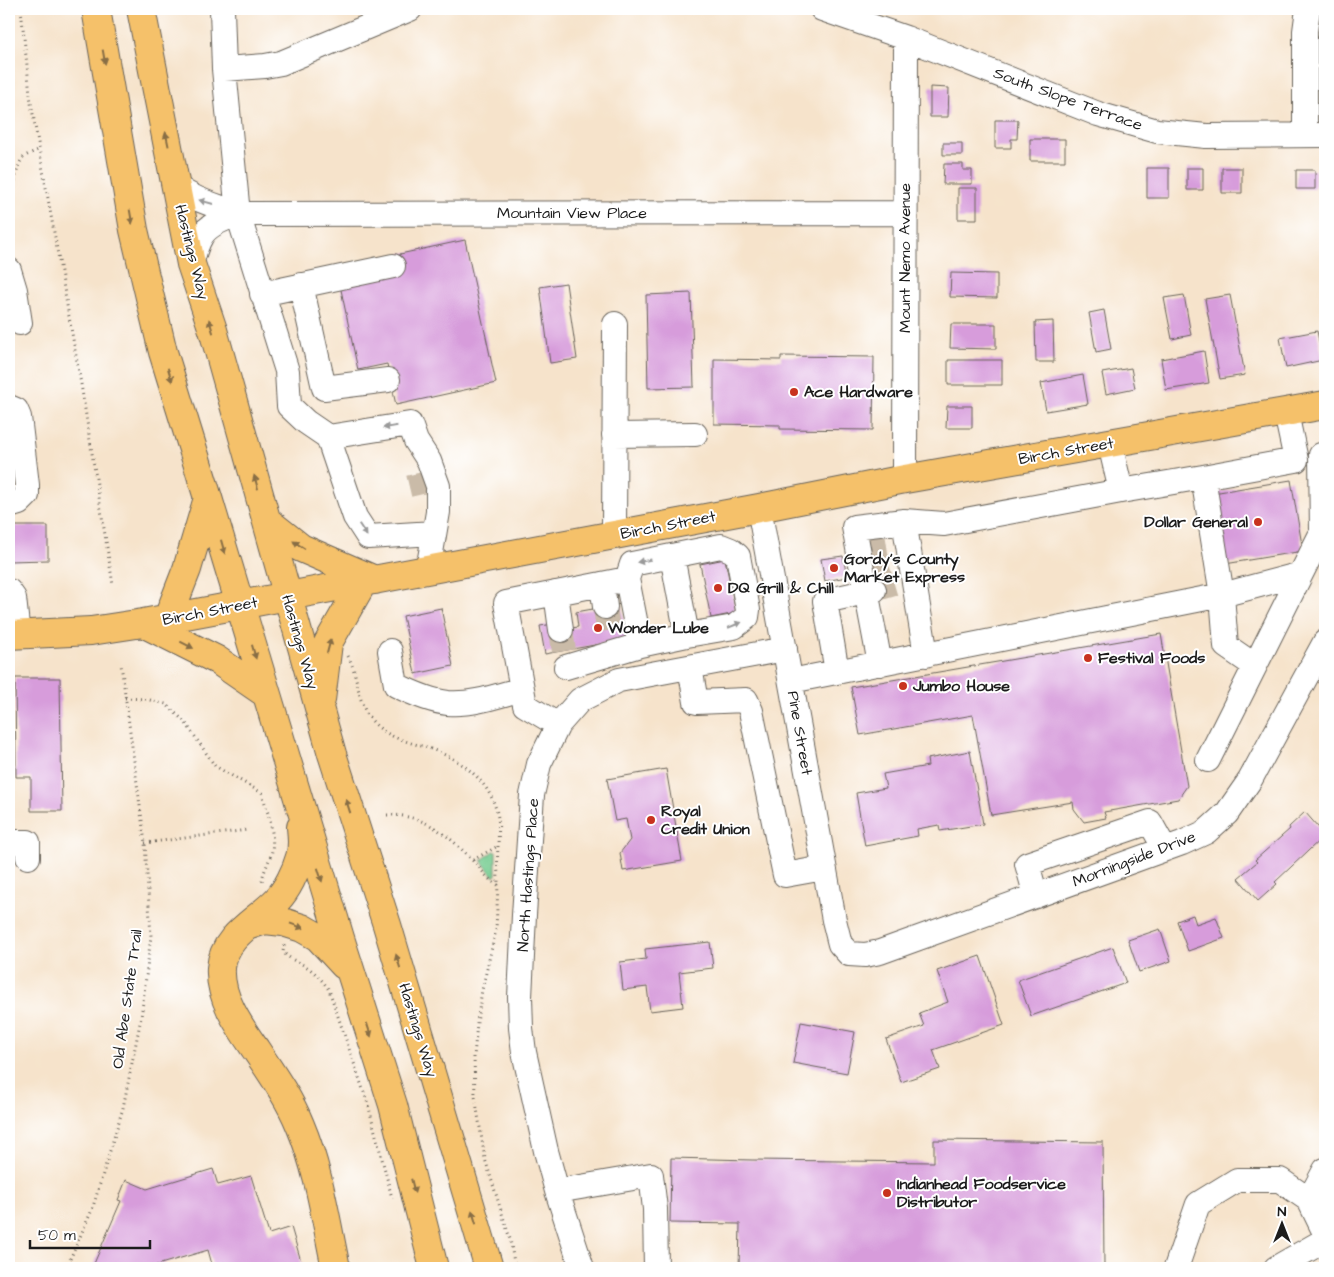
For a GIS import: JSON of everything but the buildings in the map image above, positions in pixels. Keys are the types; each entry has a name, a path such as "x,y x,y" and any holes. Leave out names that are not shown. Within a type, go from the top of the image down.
{"main road":[{"path":"96,9 134,230 163,352 350,970 393,1105 434,1268"},
{"name":"Hastings Way","path":"141,9 191,264 267,521 319,711 387,925 501,1266"},
{"name":"Birch Street","path":"14,635 91,631 156,621 905,479 1325,406"},
{"path":"208,498 187,569 156,621 266,693"},
{"path":"267,521 301,548 369,581 328,643 319,711"},
{"path":"283,911 285,888 300,856 302,839 301,808"},
{"path":"283,911 250,925 239,933 229,943 223,956 221,970 226,1000 246,1036 282,1089 300,1125 315,1170 336,1268"},
{"path":"283,911 302,928 318,937 350,970"}],"street":[{"path":"222,9 224,69 238,214 287,371 289,396 306,422 328,437 355,518 368,537 434,533"},
{"path":"224,69 281,63 410,9"},
{"name":"South Slope Terrace","path":"822,9 906,38 1098,114 1157,131 1206,136 1315,135"},
{"path":"1308,9 1305,31 1315,135"},
{"name":"Mount Nemo Avenue","path":"905,479 906,38"},
{"name":"Mountain View Place","path":"177,187 200,201 217,205 238,214"},
{"name":"Mountain View Place","path":"191,264 201,236 228,217 238,214 905,213"},
{"path":"262,294 392,266"},
{"path":"9,270 15,290 20,323"},
{"path":"301,285 324,388 388,380"},
{"path":"614,535 615,324"},
{"path":"289,396 323,381"},
{"path":"9,407 16,410 19,416 27,485 27,495 19,503 9,506"},
{"path":"1286,413 1296,460"},
{"path":"328,437 410,424 416,442 429,461 438,486 438,512 428,570"},
{"path":"614,435 695,434"},
{"path":"416,442 416,463 426,514 434,533"},
{"path":"1110,444 1121,491"},
{"path":"837,672 825,601 886,573 944,524 1323,455 1322,532 1208,760"},
{"path":"1202,477 1222,595 1226,646 1255,666"},
{"name":"Pine Street","path":"759,508 834,920 840,944 849,954"},
{"path":"564,649 640,645 734,627 742,623 747,617 748,610 738,556 731,550 721,546 632,564 627,579 640,645"},
{"path":"672,556 683,668 696,702 746,700 751,711 785,875 824,868"},
{"path":"886,573 926,655"},
{"path":"880,664 886,573"},
{"path":"791,681 1222,595 1301,574"},
{"path":"558,725 525,705 506,603 556,593 603,595 627,579"},
{"path":"9,591 14,598 14,635"},
{"path":"556,593 571,683 580,700"},
{"name":"Morningside Drive","path":"849,954 864,955 880,952 1165,849 1206,832 1227,813 1250,780 1325,642"},
{"path":"611,648 619,680"},
{"name":"North Hastings Place","path":"582,1268 546,1151 524,1052 520,997 532,795 539,764 558,725 580,700 619,680 785,649"},
{"path":"390,651 396,685 429,699 449,703 471,702 522,689"},
{"path":"1036,896 1026,864 1150,822 1165,849"},
{"path":"9,842 28,842 28,857"},
{"path":"1309,1200 1325,1170"},
{"path":"557,1191 651,1174 655,1209 656,1268"},
{"path":"1176,1268 1198,1204 1237,1180 1280,1180 1309,1200 1325,1233"},
{"path":"1276,1268 1325,1240"}],"path":[{"path":"21,9 30,103 81,384 112,585"},
{"path":"9,226 16,170 25,156 38,150"},
{"path":"346,652 368,717 376,725 395,737 430,749 462,764 484,784 492,798 497,814 498,885 496,930 482,990 477,1023 474,1057 474,1096 485,1159 510,1239 501,1266"},
{"name":"Old Abe State Trail","path":"66,1268 92,1210 123,1108 139,1026 151,936 145,842 121,664"},
{"path":"125,698 146,699 166,704 185,722 215,766 262,793 273,835 272,850 262,883 283,911 283,952 287,957 306,966 320,978 329,990 368,1104 395,1207"},
{"path":"387,815 400,815 427,822 448,837 473,860 491,882 498,885"},
{"path":"145,842 248,830"},
{"path":"473,860 498,846"}],"green space":[{"path":"493,851 496,852 496,875 494,877 482,862"}],"tunnel":[{"path":"418,473 423,494"},
{"path":"867,549 887,546"},
{"path":"871,572 890,567"},
{"path":"874,590 894,584"},
{"path":"605,607 610,643"},
{"path":"561,630 564,651"}],"place":[{"name":"Ace Hardware","path":"794,392"},
{"name":"Dollar General","path":"1258,522"},
{"name":"Gordy's County Market Express","path":"834,568"},
{"name":"DQ Grill & Chill","path":"718,588"},
{"name":"Wonder Lube","path":"598,628"},
{"name":"Festival Foods","path":"1088,658"},
{"name":"Jumbo House","path":"903,686"},
{"name":"Royal Credit Union","path":"651,820"},
{"name":"Indianhead Foodservice Distributor","path":"887,1193"}]}
